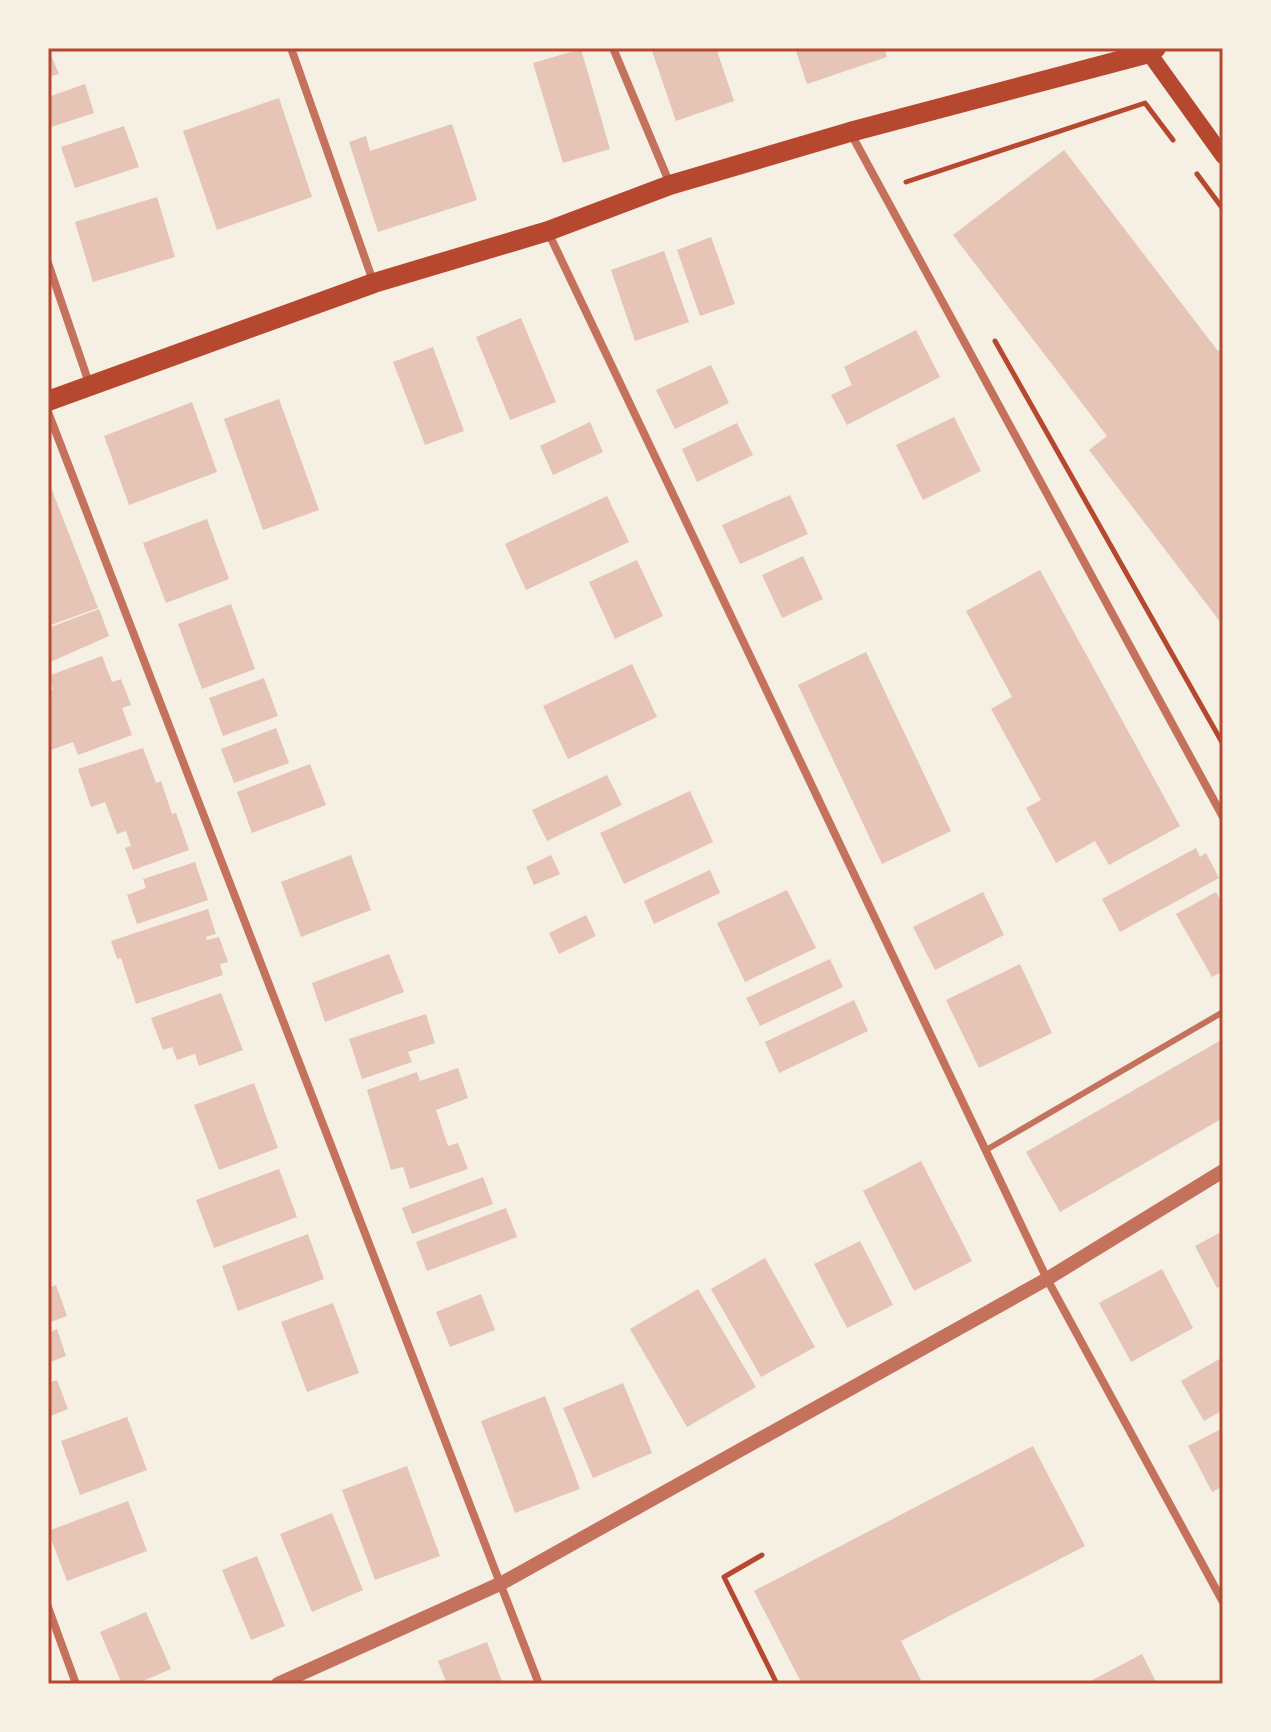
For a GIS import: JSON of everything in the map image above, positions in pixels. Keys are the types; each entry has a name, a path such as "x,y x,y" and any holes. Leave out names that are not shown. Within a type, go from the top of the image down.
{"main road":[{"path":"48,401 374,283 548,231 670,185 1150,50 1223,156"}],"street":[{"path":"291,48 374,283"},
{"path":"613,48 670,185"},
{"path":"850,132 1223,817"},
{"path":"548,231 1047,1279 1223,1602"},
{"path":"48,263 90,387"},
{"path":"48,412 539,1684"},
{"path":"278,1684 502,1583 1047,1279 1223,1171"},
{"path":"48,1607 76,1684"}],"lane":[{"path":"986,1150 1223,1012"}],"path":[{"path":"912,194 904,180 1145,103 1180,150"},
{"path":"1188,162 1223,209"},
{"path":"990,331 1223,744"},
{"path":"762,1555 724,1577 777,1684"}],"building":[{"path":"48,48 59,74 48,77"},
{"path":"660,48 716,48 734,101 676,121 652,51"},
{"path":"795,48 884,48 887,57 807,84"},
{"path":"581,49 610,149 563,163 533,63"},
{"path":"85,84 94,113 48,128 48,97"},
{"path":"279,98 312,197 217,230 183,131"},
{"path":"452,124 477,200 378,232 349,142 366,136 370,151"},
{"path":"124,126 139,167 75,188 61,147"},
{"path":"1064,150 1218,351 1223,347 1221,623 1089,450 1107,436 953,235"},
{"path":"157,197 175,257 93,282 75,222"},
{"path":"711,237 735,304 700,316 677,250"},
{"path":"664,251 689,322 635,341 611,270"},
{"path":"521,318 556,402 510,420 476,337"},
{"path":"916,330 940,377 847,425 831,395 852,385 844,367"},
{"path":"433,347 464,431 425,445 393,362"},
{"path":"711,365 729,403 675,429 656,390"},
{"path":"279,399 319,510 263,530 224,419"},
{"path":"192,402 217,472 129,505 104,436"},
{"path":"954,417 981,471 923,500 896,445"},
{"path":"590,422 603,452 553,475 540,446"},
{"path":"737,423 753,455 697,482 682,449"},
{"path":"48,480 98,608 48,626"},
{"path":"790,495 808,534 740,564 722,525"},
{"path":"607,496 629,542 526,590 505,544"},
{"path":"207,519 229,579 166,603 143,543"},
{"path":"803,556 823,599 782,618 762,575"},
{"path":"637,560 663,616 615,639 589,582"},
{"path":"1040,570 1180,826 1109,865 1095,841 1056,863 1026,808 1041,800 991,709 1012,697 966,611"},
{"path":"231,604 255,669 202,689 178,624"},
{"path":"99,609 109,636 48,663 48,628"},
{"path":"866,652 951,831 882,864 798,685"},
{"path":"102,656 112,682 121,679 131,705 122,708 132,735 78,755 73,742 51,750 48,691 53,689 48,676"},
{"path":"632,664 657,717 568,759 543,706"},
{"path":"264,678 278,716 223,736 209,698"},
{"path":"276,728 289,763 234,783 221,749"},
{"path":"143,748 156,783 161,781 172,814 176,813 189,850 133,870 125,848 131,846 126,831 117,834 105,802 91,807 78,769"},
{"path":"310,764 326,805 252,833 237,792"},
{"path":"607,775 622,805 547,841 532,810"},
{"path":"690,791 713,842 624,884 600,833"},
{"path":"1196,848 1200,857 1206,853 1219,878 1120,932 1102,899"},
{"path":"351,855 371,910 301,937 281,882"},
{"path":"551,855 560,874 534,885 526,867"},
{"path":"195,862 208,900 137,924 127,895 146,888 143,879"},
{"path":"710,870 720,893 654,924 644,901"},
{"path":"787,890 816,948 745,982 717,923"},
{"path":"983,892 1004,935 935,970 913,927"},
{"path":"1216,892 1223,905 1223,971 1212,977 1176,914"},
{"path":"208,909 216,934 206,937 207,940 219,937 228,962 220,964 223,975 136,1004 121,958 117,959 111,941"},
{"path":"586,915 596,936 559,954 549,933"},
{"path":"389,954 404,992 325,1022 312,983"},
{"path":"830,959 843,987 760,1026 746,998"},
{"path":"1020,964 1052,1033 979,1068 946,1000"},
{"path":"221,993 243,1050 199,1066 195,1054 177,1060 172,1047 163,1050 151,1018"},
{"path":"854,1000 868,1031 779,1073 765,1042"},
{"path":"426,1014 435,1043 408,1052 412,1062 362,1079 349,1039"},
{"path":"1223,1039 1223,1118 1060,1212 1026,1152"},
{"path":"458,1068 468,1098 436,1110 448,1146 458,1143 468,1169 410,1189 403,1167 391,1170 367,1090 417,1072 420,1081"},
{"path":"254,1083 278,1148 219,1170 194,1105"},
{"path":"921,1161 972,1261 914,1291 863,1191"},
{"path":"279,1169 297,1217 214,1248 196,1200"},
{"path":"483,1177 493,1204 412,1234 402,1208"},
{"path":"506,1208 517,1237 427,1271 416,1242"},
{"path":"1223,1231 1223,1285 1217,1288 1195,1246"},
{"path":"308,1234 324,1279 238,1311 222,1266"},
{"path":"860,1241 893,1305 847,1328 814,1264"},
{"path":"765,1258 815,1347 761,1377 711,1289"},
{"path":"1162,1269 1193,1328 1131,1362 1099,1303"},
{"path":"56,1285 67,1316 48,1323 48,1288"},
{"path":"698,1289 756,1387 687,1427 630,1329"},
{"path":"481,1294 495,1330 450,1347 436,1312"},
{"path":"333,1303 359,1373 307,1392 281,1322"},
{"path":"57,1329 66,1356 48,1363 48,1333"},
{"path":"1223,1357 1223,1410 1204,1421 1181,1381"},
{"path":"57,1380 68,1409 48,1417 48,1383"},
{"path":"623,1383 652,1453 593,1478 563,1408"},
{"path":"545,1396 580,1489 515,1513 481,1421"},
{"path":"127,1417 147,1470 80,1495 61,1441"},
{"path":"1223,1428 1223,1486 1212,1492 1188,1446"},
{"path":"1033,1446 1085,1546 901,1641 923,1684 802,1684 754,1591"},
{"path":"407,1466 440,1556 375,1580 342,1490"},
{"path":"128,1501 147,1551 67,1581 48,1531"},
{"path":"332,1513 363,1590 312,1612 280,1534"},
{"path":"257,1556 285,1626 251,1640 222,1570"},
{"path":"146,1612 171,1669 136,1684 122,1684 100,1632"},
{"path":"487,1642 503,1684 447,1684 438,1661"},
{"path":"1142,1654 1157,1684 1085,1684"}]}
